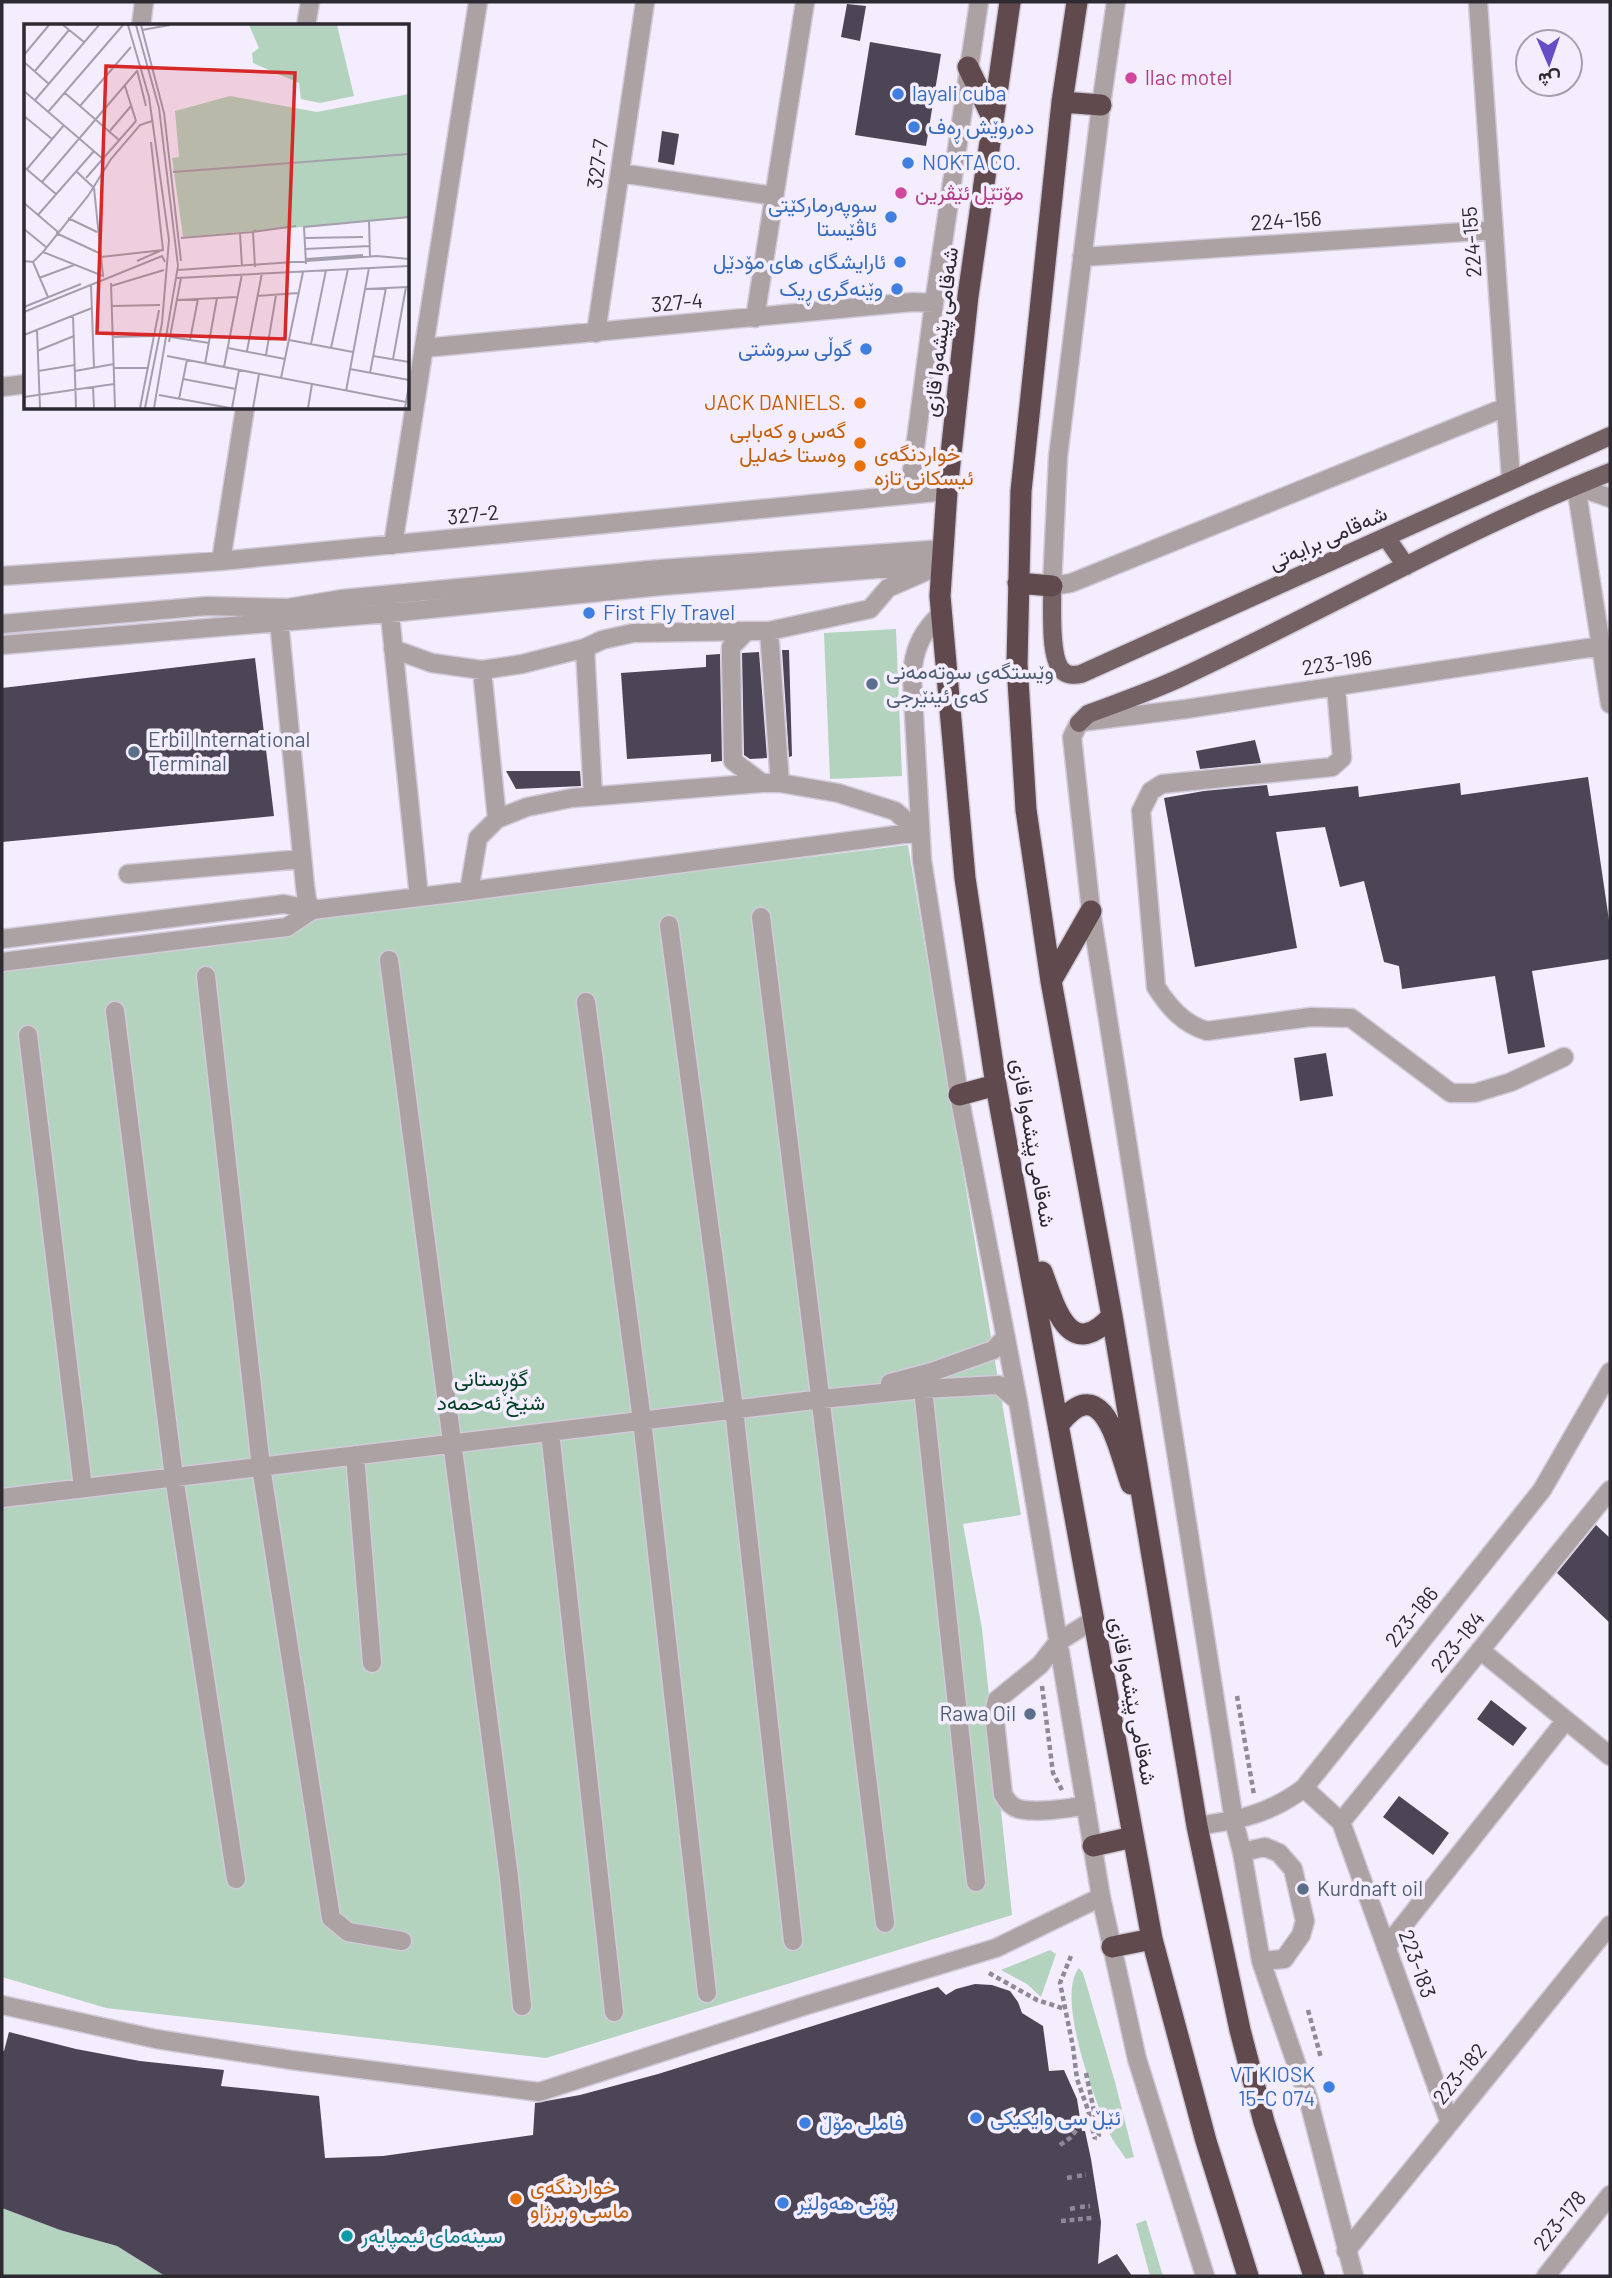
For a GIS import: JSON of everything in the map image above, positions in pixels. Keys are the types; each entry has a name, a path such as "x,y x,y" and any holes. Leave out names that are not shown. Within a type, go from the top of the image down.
{"highway":[{"name":"شەقامی پێشەوا قازی","path":"1010,2 968,296 947,491 940,596 965,878 996,1085 1060,1423 1152,1939 1206,2141 1248,2276"},
{"name":"شەقامی پێشەوا قازی","path":"1077,2 1062,102 1021,491 1017,664 1026,810 1051,981 1112,1316 1197,1826 1264,2122 1314,2276"},
{"path":"968,67 992,117"},
{"path":"1062,102 1101,105"},
{"path":"1018,583 1052,586"},
{"path":"1051,981 1091,911"},
{"path":"959,1095 996,1085"},
{"path":"1023,1221 1059,1317 1069,1330 1079,1335 1092,1332 1112,1316"},
{"path":"1060,1423 1079,1405 1090,1403 1101,1408 1111,1426 1151,1542"},
{"path":"1093,1846 1133,1837"},
{"path":"1112,1947 1152,1939"}],"main road":[{"name":"شەقامی برایەتی","path":"1052,586 1054,650 1063,672 1081,674 1610,436"},
{"path":"1079,723 1088,714 1181,677 1406,566 1576,485 1610,472"},
{"path":"1386,537 1406,566"}],"street":[{"path":"141,24 144,2"},
{"path":"306,24 310,2"},
{"path":"393,545 478,2"},
{"name":"327-7","path":"596,333 645,2"},
{"path":"755,318 805,2"},
{"path":"909,494 934,303 979,2"},
{"path":"1116,2 1058,457 1052,586 1071,583 1506,407"},
{"name":"224-155","path":"1478,2 1511,480"},
{"path":"620,173 774,196"},
{"name":"224-156","path":"1082,257 1494,230"},
{"name":"327-4","path":"424,348 913,302 934,303"},
{"path":"2,387 24,384"},
{"path":"221,561 245,410"},
{"path":"1610,498 1576,485 1610,704"},
{"name":"327-2","path":"2,576 221,561 947,491"},
{"path":"2,645 279,615 387,594 660,569 943,556"},
{"path":"2,624 208,606 279,615 389,614 943,556"},
{"path":"393,649 432,663 482,670 523,664 633,633 769,631 870,609 888,588 943,556"},
{"path":"387,594 419,897"},
{"path":"942,613 928,625 920,638 912,665 919,832 959,1095 1018,1401 1058,1643 1078,1807 1093,1846 1101,1897 1137,2059 1205,2276"},
{"path":"279,615 302,859 307,900 312,910"},
{"path":"747,631 731,647 733,761 771,783"},
{"path":"769,631 771,783"},
{"name":"223-196","path":"1079,723 1601,646"},
{"path":"585,648 593,796"},
{"path":"482,670 497,818"},
{"path":"1336,686 1342,758 1332,767 1162,784 1150,791 1141,811 1156,987 1169,1007 1184,1020 1207,1031 1311,1017 1351,1018 1451,1093 1475,1093 1511,1082 1564,1057"},
{"path":"1079,723 1072,737 1072,748 1091,911 1234,1821 1261,1961 1308,2098 1354,2276"},
{"path":"470,891 478,838 497,818 527,807 572,798 771,783 838,793 895,811 919,832"},
{"path":"2,939 284,904 312,910 919,832"},
{"path":"128,874 302,859"},
{"path":"2,962 287,927 312,910"},
{"path":"761,917 885,1923"},
{"path":"669,925 734,1409 793,1941"},
{"path":"389,960 509,1877 522,2006"},
{"path":"206,976 261,1467 331,1918 348,1931 402,1941"},
{"path":"586,1002 642,1420 707,1993"},
{"path":"115,1012 174,1477 236,1879"},
{"path":"28,1035 83,1488"},
{"path":"822,1399 932,1372 993,1350 1006,1337"},
{"name":"223-186","path":"1197,1826 1234,1821 1273,1809 1304,1787 1542,1490 1610,1372"},
{"path":"2,1498 734,1409 923,1389 999,1385 1018,1401"},
{"path":"923,1389 976,1882"},
{"path":"550,1432 614,2012"},
{"path":"355,1455 372,1663"},
{"name":"223-184","path":"1341,1822 1610,1490"},
{"path":"1078,1807 1016,1808 1007,1801 1003,1794 994,1713 997,1700 1040,1665 1058,1643 1093,1620"},
{"path":"1480,1650 1610,1756"},
{"path":"1386,1947 1566,1720"},
{"path":"1304,1787 1341,1822"},
{"name":"223-183","path":"1341,1822 1450,2123"},
{"path":"1242,1852 1265,1847 1279,1853 1293,1869 1305,1921 1301,1936 1284,1959 1261,1961"},
{"path":"2,2005 156,2039 305,2062 539,2092 996,1948 1101,1897"},
{"name":"223-182","path":"1346,2252 1610,1925"},
{"name":"223-178","path":"1545,2276 1610,2195"}],"path":[{"path":"1040,1665 1054,1773 1078,1807"},
{"path":"1237,1696 1257,1814"},
{"path":"1071,1956 1060,1983 1077,2079 1095,2139 1099,2135 1086,2073"},
{"path":"989,1973 1037,2000 1065,2009"},
{"path":"1308,2010 1321,2058"},
{"path":"1060,2145 1079,2127"},
{"path":"1072,2177 1086,2175"},
{"path":"1075,2208 1090,2206"},
{"path":"1061,2221 1092,2218"}],"green space":[{"path":"896,629 902,776 830,779 824,633"},
{"name":"گۆڕستانی شێخ ئەحمەد","path":"908,845 1021,1515 963,1524 982,1629 1012,1915 546,2058 106,2008 2,1977 2,956"},
{"path":"1050,1950 1056,1954 1041,1997 1027,1984 1001,1970"},
{"path":"1079,1968 1083,1973 1115,2082 1134,2157 1126,2159 1111,2136 1087,2074 1074,2024 1072,2001 1073,1982"},
{"path":"2,2208 60,2230 117,2246 165,2276 2,2276"},
{"path":"1146,2220 1163,2276 1150,2276 1136,2224"}],"building":[{"path":"847,4 866,6 860,41 841,37"},
{"name":"layali cuba","path":"870,42 941,54 926,146 855,135"},
{"path":"662,131 679,134 674,165 658,162"},
{"path":"782,650 789,650 792,756 789,757"},
{"path":"759,652 767,758 750,759 744,755 742,653"},
{"path":"720,654 722,761 711,762 711,754 627,759 621,673 706,667 706,655"},
{"name":"Erbil International Terminal","path":"255,658 274,816 2,842 2,688"},
{"path":"1255,740 1261,763 1200,769 1196,751"},
{"path":"506,771 580,771 581,786 516,789"},
{"path":"1588,777 1610,927 1610,959 1532,971 1545,1047 1508,1054 1495,976 1402,989 1399,966 1384,962 1364,881 1340,887 1325,827 1276,832 1297,948 1195,967 1164,798 1267,785 1269,796 1358,786 1359,797 1460,783 1461,795"},
{"path":"1326,1053 1333,1096 1300,1101 1294,1058"},
{"path":"1596,1525 1610,1538 1610,1623 1557,1573"},
{"path":"1491,1700 1527,1728 1513,1746 1477,1719"},
{"path":"1399,1796 1449,1833 1433,1855 1383,1817"},
{"name":"فاملی مۆڵ","path":"975,1984 992,1985 1010,1991 1022,2013 1043,2026 1049,2071 1064,2070 1077,2099 1082,2131 1085,2131 1101,2222 1098,2264 1117,2254 1132,2276 165,2276 117,2246 60,2230 2,2208 2,2051 9,2032 76,2049 140,2061 224,2070 221,2086 319,2096 325,2158 383,2156 533,2135 535,2103 580,2095 658,2074 938,1987 946,1995"}],"place":[{"name":"llac motel","path":"1131,78"},
{"name":"layali cuba","path":"898,94"},
{"name":"دەروێش ڕەف","path":"914,127"},
{"name":"NOKTA CO.","path":"908,163"},
{"name":"مۆتێل ئێڤرین","path":"901,193"},
{"name":"سوپەرمارکێتی ئاڤێستا","path":"891,217"},
{"name":"ئارایشگای های مۆدێل","path":"900,262"},
{"name":"وێنەگری ڕیک","path":"897,289"},
{"name":"گوڵی سروشتی","path":"866,349"},
{"name":"JACK DANIELS.","path":"860,403"},
{"name":"گەس و کەبابی وەستا خەلیل","path":"860,443"},
{"name":"خواردنگەی ئیسکانی تازە","path":"860,466"},
{"name":"First Fly Travel","path":"589,613"},
{"name":"وێستگەی سوتەمەنی کەی ئینێرجی","path":"872,684"},
{"name":"Erbil International Terminal","path":"134,752"},
{"name":"Rawa Oil","path":"1030,1714"},
{"name":"Kurdnaft oil","path":"1303,1889"},
{"name":"VT KIOSK 15-C 074","path":"1329,2087"},
{"name":"ئێڵ سی وایکیکی","path":"976,2118"},
{"name":"فاملی مۆڵ","path":"805,2123"},
{"name":"خواردنگەی ماسی و برژاو","path":"516,2199"},
{"name":"پۆنی هەولێر","path":"783,2203"},
{"name":"سینەمای ئیمپایەر","path":"347,2236"}]}
